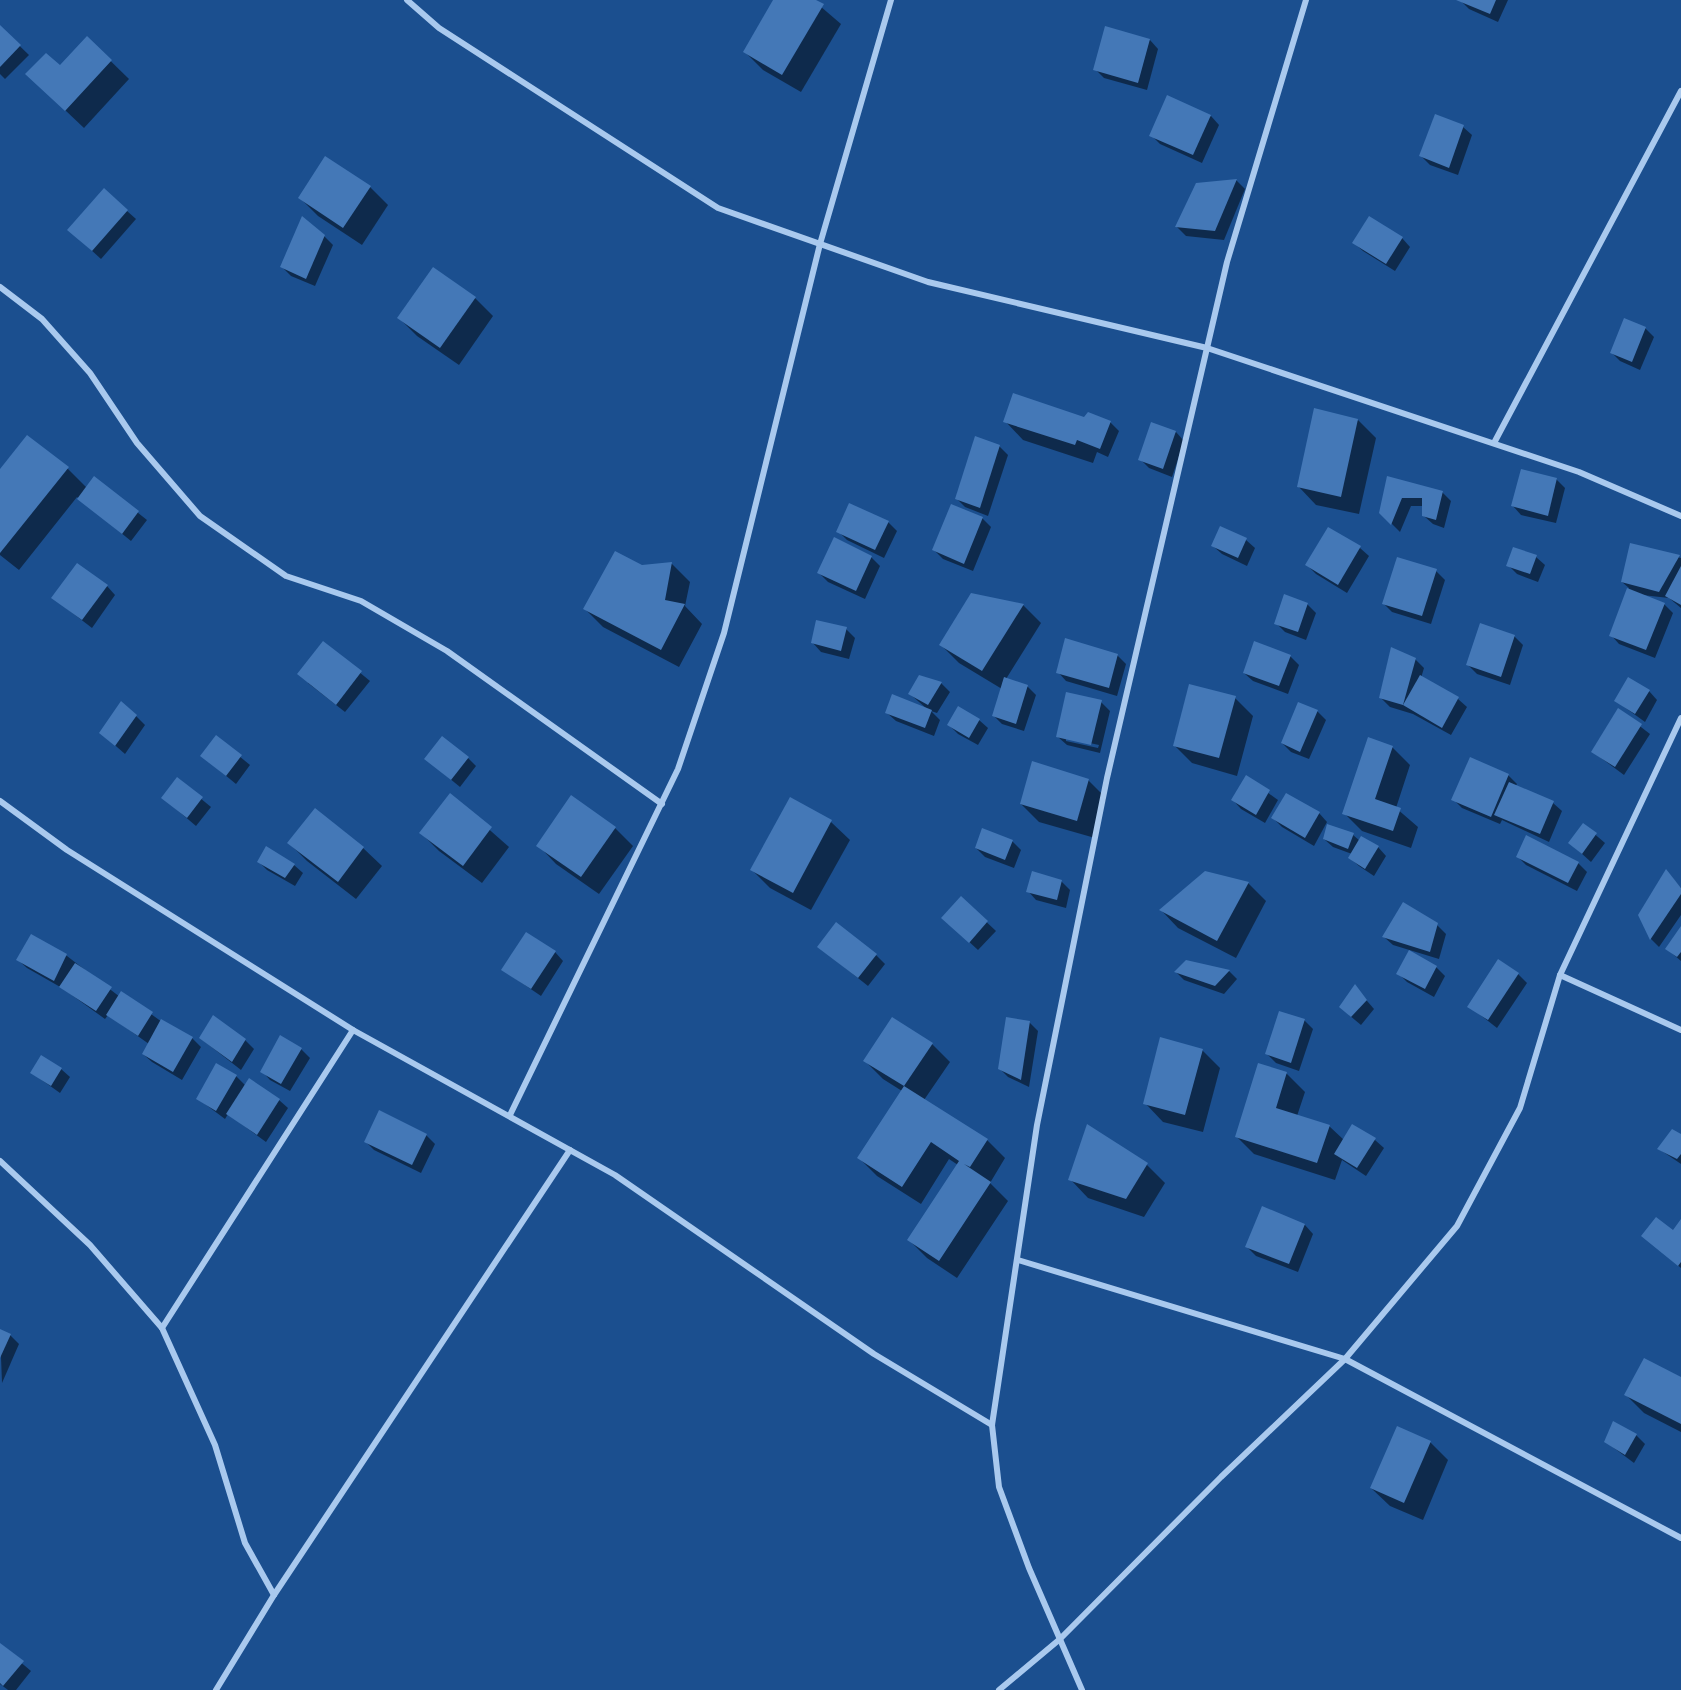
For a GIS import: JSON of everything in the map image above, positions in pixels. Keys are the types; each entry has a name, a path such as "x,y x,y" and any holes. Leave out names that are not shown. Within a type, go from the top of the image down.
{"street":[{"path":"407,0 439,28 718,208 928,282 1208,348 1580,472 1681,516"},
{"path":"510,1115 678,769 724,633 820,244 891,0"},
{"path":"1082,1690 1029,1568 999,1487 992,1425 1037,1125 1107,778 1227,262 1306,0"},
{"path":"1494,443 1681,91"},
{"path":"0,286 42,319 90,373 137,443 200,516 286,576 361,601 447,651 662,804"},
{"path":"999,1690 1060,1639 1221,1477 1345,1359 1456,1226 1520,1108 1560,975 1681,718"},
{"path":"0,801 67,850 353,1030 615,1175 874,1354 992,1425"},
{"path":"1560,975 1681,1030"},
{"path":"162,1328 353,1030"},
{"path":"216,1690 274,1595 570,1150"},
{"path":"0,1161 90,1245 162,1328 215,1445 245,1543 274,1595"},
{"path":"1017,1260 1345,1359 1681,1538"}],"building":[{"path":"773,0 816,0 824,4 782,75 743,52"},
{"path":"1456,0 1496,0 1490,14"},
{"path":"0,25 21,45 0,67"},
{"path":"1105,26 1150,39 1138,83 1093,70"},
{"path":"87,36 112,60 65,111 25,74 46,53 60,65"},
{"path":"1167,95 1211,115 1193,155 1149,136"},
{"path":"1435,114 1464,125 1449,168 1419,156"},
{"path":"325,156 371,186 343,228 298,198"},
{"path":"1237,179 1215,231 1175,227 1196,183"},
{"path":"104,188 128,210 92,251 67,230"},
{"path":"302,216 325,235 306,279 280,267"},
{"path":"1369,216 1403,237 1386,264 1352,243"},
{"path":"433,267 476,297 440,348 397,318"},
{"path":"1624,318 1646,327 1632,362 1610,353"},
{"path":"1013,393 1084,417 1088,412 1111,421 1100,449 1077,440 1075,445 1003,422"},
{"path":"1314,408 1358,419 1341,497 1297,487"},
{"path":"1151,422 1176,431 1163,469 1138,460"},
{"path":"27,435 69,467 0,553 0,469"},
{"path":"975,436 1000,445 980,508 955,499"},
{"path":"1521,469 1557,478 1548,516 1511,506"},
{"path":"94,476 139,511 122,534 77,499"},
{"path":"1387,476 1443,491 1436,520 1422,516 1422,498 1402,498 1391,525 1379,513"},
{"path":"849,503 889,521 875,550 836,532"},
{"path":"951,504 983,517 964,564 932,550"},
{"path":"1220,526 1247,538 1238,558 1211,546"},
{"path":"1328,527 1361,546 1338,585 1305,565"},
{"path":"834,537 872,556 856,591 817,573"},
{"path":"1630,543 1680,555 1659,592 1621,582"},
{"path":"1513,547 1537,555 1530,574 1506,566"},
{"path":"615,551 642,565 672,562 665,600 685,604 661,650 583,609"},
{"path":"1397,557 1437,569 1422,616 1382,604"},
{"path":"77,563 108,585 82,620 51,598"},
{"path":"1681,566 1681,605 1665,596"},
{"path":"1627,588 1665,603 1646,650 1609,636"},
{"path":"971,593 1024,604 982,671 939,645"},
{"path":"1284,594 1308,603 1298,632 1274,624"},
{"path":"816,620 847,627 841,651 811,643"},
{"path":"1480,623 1515,635 1501,677 1466,665"},
{"path":"1065,638 1118,654 1109,688 1056,673"},
{"path":"323,641 362,671 336,705 297,674"},
{"path":"1254,641 1291,655 1279,686 1243,673"},
{"path":"1391,647 1416,658 1403,705 1379,698"},
{"path":"919,675 942,682 928,705 908,694"},
{"path":"1420,675 1459,697 1442,728 1403,705"},
{"path":"1004,677 1028,685 1016,724 992,716"},
{"path":"1628,677 1650,690 1635,714 1614,701"},
{"path":"1189,684 1236,696 1219,758 1173,746"},
{"path":"1066,692 1102,700 1091,745 1056,737"},
{"path":"892,694 932,710 925,728 885,713"},
{"path":"121,701 137,715 115,746 99,733"},
{"path":"1298,702 1318,710 1300,752 1281,743"},
{"path":"958,706 980,719 969,738 947,725"},
{"path":"1618,708 1642,724 1615,767 1591,752"},
{"path":"216,735 242,755 226,776 200,756"},
{"path":"442,736 469,757 451,780 424,759"},
{"path":"1368,737 1393,746 1375,799 1401,808 1393,831 1342,814"},
{"path":"1470,757 1509,774 1491,817 1451,800"},
{"path":"1032,761 1089,779 1077,821 1020,804"},
{"path":"1246,775 1270,790 1256,815 1231,800"},
{"path":"177,777 203,797 187,818 161,798"},
{"path":"1509,782 1554,801 1540,834 1494,815"},
{"path":"450,793 492,827 463,866 419,833"},
{"path":"1286,793 1320,812 1305,838 1271,818"},
{"path":"571,795 616,827 581,877 536,846"},
{"path":"790,797 832,820 793,893 750,870"},
{"path":"315,808 364,847 338,882 287,843"},
{"path":"1583,823 1597,833 1582,854 1568,843"},
{"path":"1327,824 1354,833 1348,849 1323,839"},
{"path":"982,828 1013,840 1005,860 975,848"},
{"path":"1526,835 1579,862 1568,883 1516,857"},
{"path":"1361,836 1379,846 1365,869 1348,858"},
{"path":"266,846 295,864 285,878 257,862"},
{"path":"1666,869 1681,888 1681,894 1650,940 1638,915"},
{"path":"1032,871 1062,880 1057,900 1026,892"},
{"path":"1205,871 1249,882 1217,941 1159,910"},
{"path":"961,896 988,921 969,943 941,918"},
{"path":"1403,902 1438,923 1430,952 1382,937"},
{"path":"836,922 877,954 858,978 817,947"},
{"path":"1681,926 1681,952 1677,957 1665,949"},
{"path":"526,932 556,951 531,989 501,970"},
{"path":"31,934 67,954 54,981 16,960"},
{"path":"1409,950 1437,966 1425,989 1396,974"},
{"path":"1498,959 1519,973 1488,1020 1467,1007"},
{"path":"1186,960 1230,970 1215,986 1174,972"},
{"path":"75,963 112,987 96,1011 59,987"},
{"path":"1355,984 1367,1000 1351,1017 1339,1007"},
{"path":"121,991 153,1012 138,1036 106,1015"},
{"path":"1279,1011 1305,1019 1291,1063 1265,1054"},
{"path":"213,1015 246,1039 232,1062 199,1038"},
{"path":"892,1017 933,1043 904,1086 863,1061"},
{"path":"1006,1017 1030,1021 1021,1080 998,1069"},
{"path":"161,1019 193,1037 173,1072 142,1054"},
{"path":"280,1035 302,1048 281,1084 260,1072"},
{"path":"1160,1037 1203,1049 1185,1115 1143,1104"},
{"path":"41,1055 62,1068 51,1086 30,1073"},
{"path":"216,1063 237,1075 216,1111 196,1099"},
{"path":"1258,1063 1287,1072 1276,1108 1330,1125 1317,1163 1235,1137"},
{"path":"249,1078 280,1099 257,1135 226,1114"},
{"path":"904,1086 988,1139 970,1167 964,1164 991,1182 939,1261 907,1240 959,1161 931,1142 902,1187 857,1158"},
{"path":"379,1110 427,1134 412,1165 364,1142"},
{"path":"1087,1124 1148,1163 1126,1199 1068,1180"},
{"path":"1352,1124 1376,1138 1357,1168 1334,1154"},
{"path":"1672,1129 1681,1134 1681,1154 1677,1159 1657,1149"},
{"path":"1262,1206 1305,1224 1289,1264 1245,1247"},
{"path":"1656,1217 1673,1230 1681,1219 1681,1262 1678,1266 1641,1236"},
{"path":"0,1329 11,1334 0,1358"},
{"path":"1644,1358 1681,1377 1681,1424 1624,1395"},
{"path":"1613,1421 1637,1434 1625,1455 1604,1442"},
{"path":"1397,1426 1431,1441 1404,1503 1370,1488"},
{"path":"0,1643 24,1661 3,1686 0,1683"}]}
